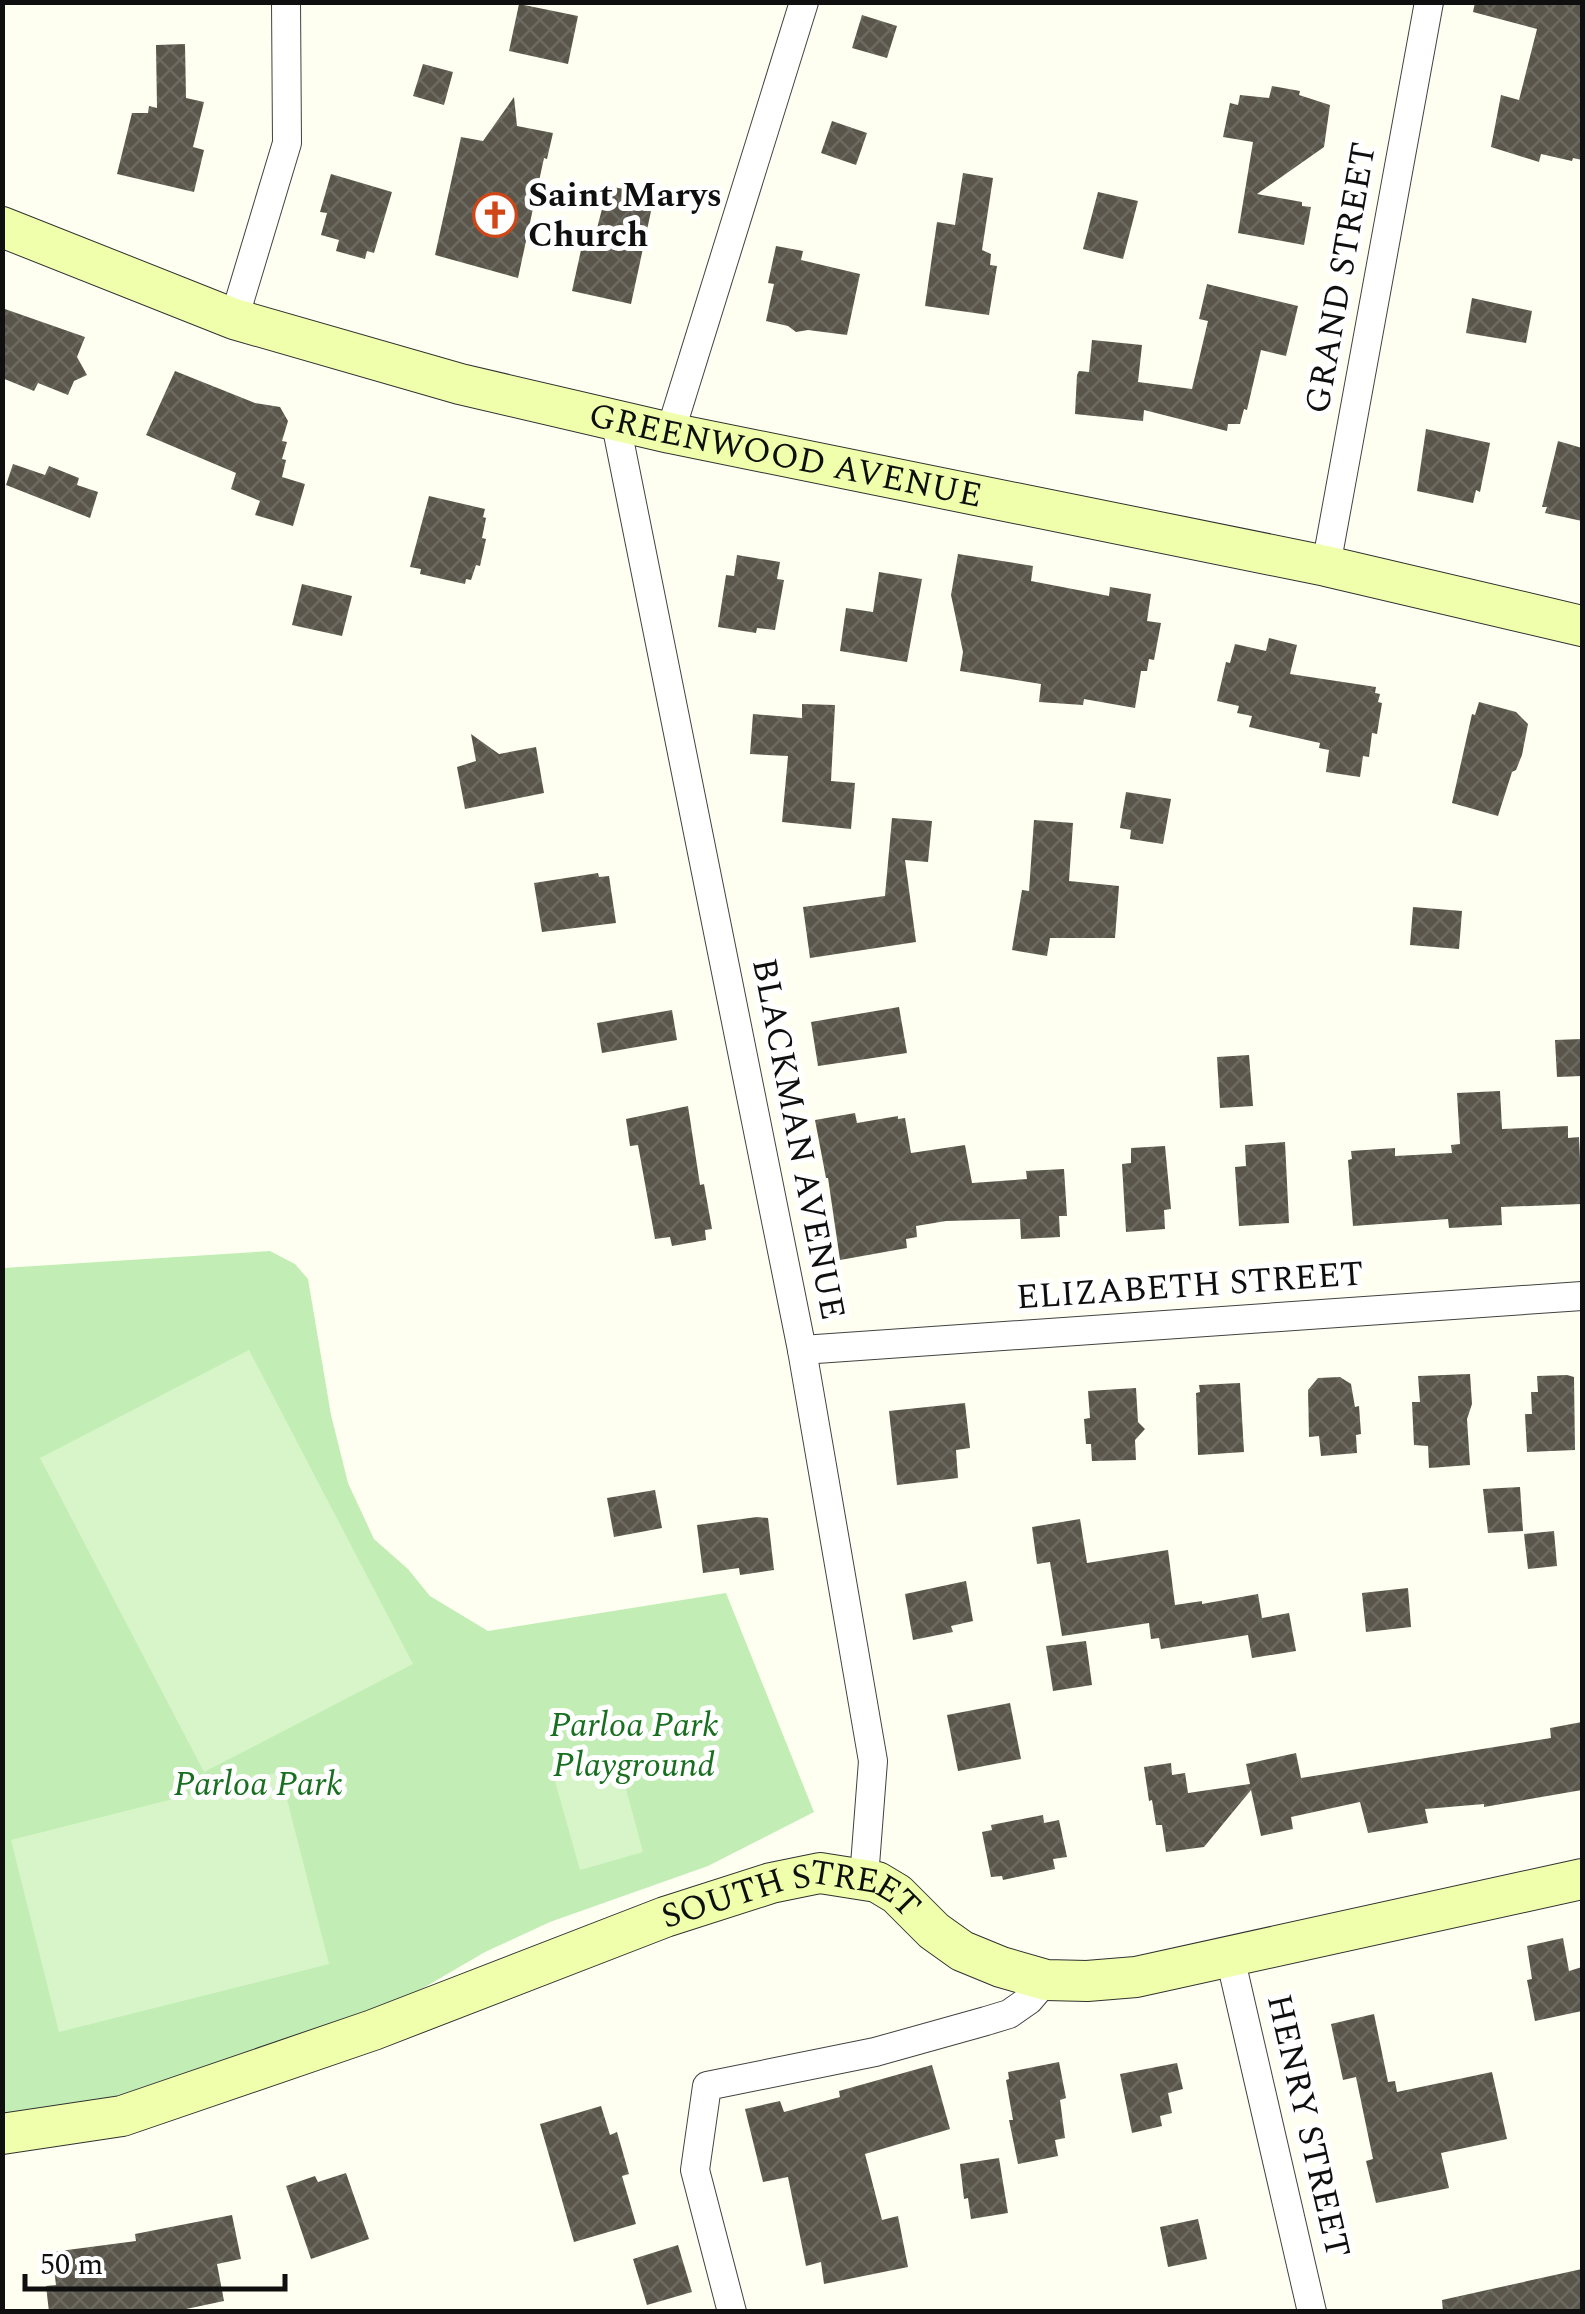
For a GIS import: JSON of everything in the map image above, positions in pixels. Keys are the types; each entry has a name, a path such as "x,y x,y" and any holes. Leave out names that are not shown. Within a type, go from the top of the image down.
{"street":[{"path":"234,320 287,142 286,2"},
{"path":"670,433 804,2"},
{"name":"GRAND STREET","path":"1326,566 1429,2"},
{"name":"GREENWOOD AVENUE","path":"2,227 234,320 460,384 670,433 1326,566 1582,626"},
{"name":"BLACKMAN AVENUE","path":"615,419 802,1350 873,1761 864,1878"},
{"name":"ELIZABETH STREET","path":"802,1350 1582,1296"},
{"name":"SOUTH STREET","path":"2,2134 122,2116 373,2030 665,1917 771,1883 820,1873 877,1882 897,1894 934,1932 962,1951 1046,1980 1087,1982 1136,1977 1582,1879"},
{"name":"HENRY STREET","path":"1230,1957 1312,2312"},
{"path":"732,2312 694,2170 707,2086 875,2052 1009,2014 1029,2000 1046,1980"}],"green space":[{"name":"Parloa Park","path":"270,1251 295,1264 308,1279 331,1415 348,1483 374,1539 408,1569 430,1596 488,1631 726,1593 814,1812 708,1866 550,1922 485,1952 401,2001 102,2103 11,2117 3,2112 3,1268"},
{"path":"249,1350 413,1664 204,1772 40,1458"},
{"path":"617,1756 643,1852 580,1870 553,1774"},
{"path":"280,1772 329,1964 59,2032 11,1840"}],"building":[{"path":"1475,2 1582,2 1582,160 1541,154 1539,162 1491,147 1501,95 1519,100 1537,29 1473,12"},
{"path":"519,4 578,16 568,64 509,51"},
{"path":"862,15 897,26 887,58 852,48"},
{"path":"185,44 186,98 204,102 193,147 204,150 194,192 117,174 132,113 148,113 149,106 157,108 156,45"},
{"path":"423,64 453,72 444,105 413,96"},
{"path":"1272,86 1300,91 1299,95 1330,105 1324,147 1257,194 1311,207 1304,245 1238,233 1253,142 1223,137 1230,103 1238,105 1240,95 1269,98"},
{"path":"514,97 517,126 553,133 518,278 435,255 461,137 483,141"},
{"path":"832,121 867,133 856,165 821,153"},
{"path":"963,173 993,178 982,250 991,254 990,265 997,266 989,315 925,306 937,222 955,225"},
{"path":"331,174 392,192 374,253 367,251 365,259 336,251 339,240 321,235 327,213 320,212"},
{"path":"608,186 634,191 633,196 653,202 631,304 572,291 583,241 596,232"},
{"path":"1098,192 1138,201 1123,259 1083,249"},
{"path":"776,246 803,251 801,260 860,274 847,335 796,332 766,321 774,284 768,283"},
{"path":"1207,284 1298,306 1286,356 1261,350 1240,424 1228,424 1227,431 1144,410 1143,421 1075,414 1077,375 1079,371 1089,372 1092,340 1142,345 1138,382 1192,389 1208,321 1199,319"},
{"path":"1472,298 1532,311 1526,343 1466,333"},
{"path":"2,308 85,337 77,357 87,375 74,381 68,395 38,383 34,391 2,378"},
{"path":"175,371 255,403 280,407 288,421 282,441 287,442 282,477 305,484 293,526 255,515 260,501 231,489 236,473 146,435"},
{"path":"1426,429 1490,443 1480,492 1476,490 1473,503 1417,491"},
{"path":"1558,441 1582,448 1582,521 1545,513 1547,507 1542,507"},
{"path":"13,464 45,475 49,466 79,478 77,485 98,492 90,518 6,485"},
{"path":"429,496 485,509 482,538 486,539 480,566 476,565 471,580 466,579 465,584 420,574 421,569 410,567"},
{"path":"958,554 1033,566 1031,581 1109,596 1110,587 1151,594 1147,621 1161,623 1154,660 1149,659 1147,671 1141,671 1135,708 1084,699 1083,705 1039,702 1041,684 960,671 963,652 951,595"},
{"path":"737,555 780,562 777,579 784,580 775,630 757,628 756,633 718,627 726,575 734,576"},
{"path":"879,572 922,579 907,662 840,651 846,608 873,612"},
{"path":"302,584 352,596 342,636 292,625"},
{"path":"1269,638 1297,645 1290,674 1376,687 1375,693 1380,694 1378,702 1382,703 1377,734 1372,733 1369,757 1363,756 1360,777 1326,772 1329,750 1319,748 1320,743 1249,727 1252,716 1237,713 1239,706 1217,701 1226,662 1230,663 1235,644 1266,651"},
{"path":"1479,702 1516,712 1528,724 1522,755 1512,772 1498,816 1452,803 1472,714 1475,715"},
{"path":"802,704 835,705 831,781 855,783 851,829 782,822 788,756 750,754 753,714 802,718"},
{"path":"471,734 499,754 536,747 544,793 465,809 457,767 476,761"},
{"path":"1126,792 1171,799 1163,844 1130,839 1131,830 1120,828"},
{"path":"892,818 932,821 928,862 905,860 916,942 810,958 803,907 885,896"},
{"path":"1034,820 1073,823 1069,881 1119,886 1115,938 1050,938 1047,956 1012,950 1022,890 1029,891"},
{"path":"598,873 599,877 609,876 616,923 542,932 534,883"},
{"path":"1413,907 1462,911 1459,949 1410,945"},
{"path":"899,1007 907,1053 818,1066 811,1022"},
{"path":"672,1010 677,1040 602,1053 597,1023"},
{"path":"1582,1039 1582,1076 1557,1077 1555,1040"},
{"path":"1249,1055 1253,1106 1220,1108 1217,1057"},
{"path":"1500,1091 1502,1129 1568,1126 1568,1138 1579,1137 1582,1204 1501,1207 1502,1225 1449,1228 1448,1219 1353,1226 1348,1160 1352,1159 1351,1151 1395,1148 1395,1156 1452,1153 1451,1145 1460,1144 1457,1093"},
{"path":"688,1106 700,1185 704,1184 712,1229 705,1230 706,1240 672,1246 670,1237 655,1239 638,1145 630,1146 626,1119"},
{"path":"855,1113 857,1123 905,1118 911,1153 965,1145 972,1183 1027,1179 1026,1171 1064,1169 1067,1216 1059,1216 1060,1237 1021,1239 1020,1219 946,1221 916,1226 917,1237 906,1239 907,1248 840,1260 815,1120"},
{"path":"1285,1142 1289,1223 1239,1226 1235,1167 1246,1166 1245,1145"},
{"path":"1165,1146 1171,1209 1164,1210 1165,1229 1126,1232 1122,1164 1131,1163 1131,1148"},
{"path":"1470,1374 1470,1465 1429,1468 1428,1446 1414,1445 1412,1402 1420,1402 1418,1376"},
{"path":"1537,1376 1574,1377 1575,1450 1527,1452 1525,1414 1532,1414 1531,1392 1538,1392"},
{"path":"1340,1377 1351,1384 1355,1407 1359,1406 1361,1434 1356,1435 1357,1453 1321,1456 1319,1436 1309,1437 1308,1390 1318,1378"},
{"path":"1240,1383 1244,1452 1198,1455 1199,1385"},
{"path":"1136,1388 1138,1422 1145,1429 1135,1440 1136,1460 1092,1461 1084,1419 1090,1418 1088,1391"},
{"path":"965,1403 970,1448 956,1450 958,1478 897,1485 889,1411"},
{"path":"1520,1487 1523,1531 1488,1533 1483,1489"},
{"path":"655,1490 662,1528 614,1537 607,1498"},
{"path":"768,1518 774,1570 740,1575 739,1568 703,1573 697,1525"},
{"path":"1080,1519 1087,1563 1168,1550 1175,1605 1258,1594 1262,1618 1289,1613 1296,1651 1252,1658 1248,1635 1161,1649 1159,1638 1151,1639 1149,1623 1062,1636 1050,1562 1037,1564 1032,1527"},
{"path":"1554,1531 1557,1566 1528,1569 1524,1534"},
{"path":"966,1581 973,1621 951,1626 953,1632 913,1640 905,1594"},
{"path":"1408,1588 1411,1627 1366,1632 1362,1593"},
{"path":"1086,1641 1092,1685 1053,1691 1046,1646"},
{"path":"1010,1703 1021,1759 958,1771 947,1715"},
{"path":"1582,1722 1582,1790 1484,1807 1425,1809 1428,1823 1368,1833 1360,1802 1291,1817 1293,1829 1261,1836 1251,1790 1204,1847 1166,1852 1162,1825 1156,1825 1152,1800 1149,1801 1144,1767 1171,1763 1172,1775 1185,1773 1188,1793 1250,1784 1246,1764 1296,1753 1301,1778 1551,1738 1550,1728"},
{"path":"1043,1815 1044,1823 1059,1820 1067,1857 1053,1859 1055,1869 1003,1880 1002,1876 991,1877 982,1832 992,1830 991,1825"},
{"path":"1563,1938 1569,1971 1582,1967 1582,2011 1535,2021 1527,1980 1532,1979 1527,1946"},
{"path":"1374,2014 1388,2082 1395,2081 1397,2092 1492,2072 1507,2139 1441,2153 1449,2188 1376,2203 1366,2161 1373,2159 1356,2077 1343,2080 1331,2024"},
{"path":"1059,2062 1066,2098 1060,2100 1065,2138 1055,2140 1058,2156 1018,2164 1009,2120 1013,2120 1008,2072"},
{"path":"1177,2063 1183,2089 1168,2093 1172,2113 1160,2116 1162,2126 1132,2133 1120,2074"},
{"path":"932,2065 950,2129 865,2154 882,2220 898,2216 908,2267 824,2284 821,2262 806,2266 788,2177 763,2182 745,2109 780,2101 784,2112 840,2097 839,2091"},
{"path":"601,2106 610,2135 617,2132 629,2174 622,2176 636,2224 574,2242 540,2124"},
{"path":"999,2158 1008,2213 971,2219 960,2164"},
{"path":"346,2173 369,2239 311,2259 286,2186 315,2176 318,2182"},
{"path":"232,2215 241,2259 217,2264 224,2301 172,2312 49,2312 46,2286 56,2285 52,2252 136,2241 135,2234"},
{"path":"1198,2219 1207,2259 1168,2267 1160,2227"},
{"path":"678,2245 692,2292 647,2305 633,2259"},
{"path":"1582,2269 1582,2312 1443,2312 1442,2300"}],"place":[{"name":"Saint Marys Church","path":"495,215"}],"park label":[{"name":"Parloa Park Playground","path":"634,1745"}]}
